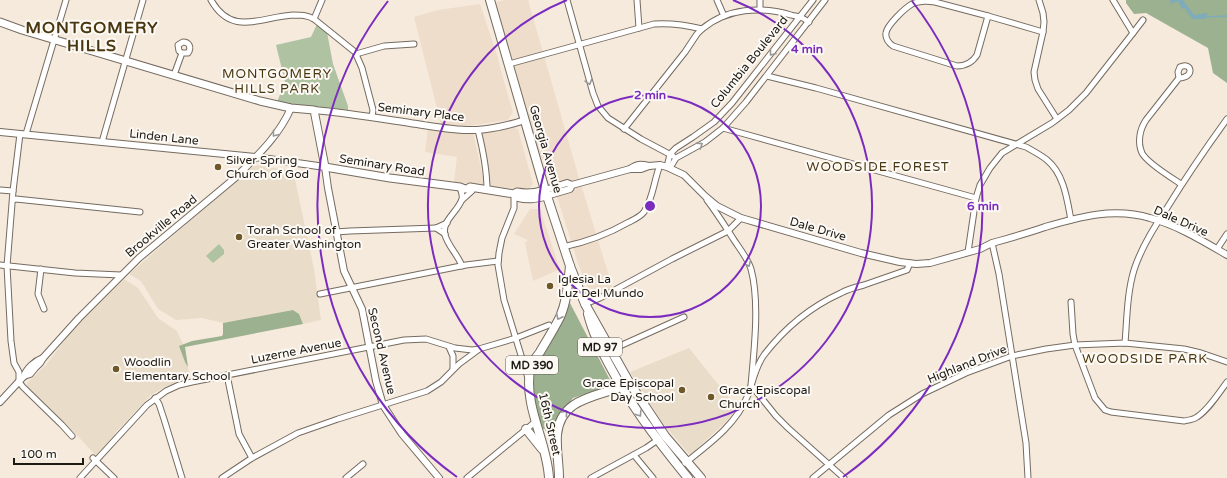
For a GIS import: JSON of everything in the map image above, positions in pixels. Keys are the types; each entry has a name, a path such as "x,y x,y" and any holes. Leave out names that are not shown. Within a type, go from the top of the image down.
{"main road":[{"name":"Georgia Avenue","path":"491,0 546,193 570,266 585,304 629,382 665,436 700,478"},
{"path":"0,22 22,30 244,96 291,108 314,110"},
{"name":"Seminary Road","path":"314,110 326,168 390,178 460,187 466,186 514,194 517,192 527,194 546,193"},
{"name":"16th Street","path":"549,478 546,454 535,422 532,408 529,381 530,368 563,309 570,266"},
{"name":"Georgia Avenue","path":"585,304 591,329 603,355 621,387 658,440 688,478"},
{"name":"16th Street","path":"559,478 557,435 561,417 576,402 621,387 629,382"},
{"path":"526,429 546,454"}],"street":[{"path":"66,0 55,40 23,134 13,191 7,266 11,341 14,362 19,372 19,382 72,436"},
{"path":"102,142 143,0"},
{"path":"211,0 216,9 226,18 236,22 250,23 284,16 309,16 356,54 362,68 373,110 372,117"},
{"path":"314,20 322,0"},
{"path":"567,0 598,106 608,118 624,129 678,158"},
{"path":"637,0 639,28"},
{"path":"717,0 724,16"},
{"path":"760,0 760,10"},
{"name":"Columbia Boulevard","path":"670,154 676,148 714,122 740,94 813,0"},
{"name":"Columbia Boulevard","path":"669,167 678,158 705,142 723,128 767,76 825,0"},
{"path":"1039,0 1043,13 1043,32 1034,72 1034,80 1057,119"},
{"path":"1113,0 1133,33"},
{"path":"988,16 977,55 965,66 957,66 893,46 888,42 886,37 888,28 905,8 913,3 924,1 935,2 988,16 1043,32"},
{"path":"624,129 685,52 697,34 708,25 724,16 748,10 784,13 800,17 809,22"},
{"path":"968,252 976,198 980,185 990,168 1002,153 1052,123 1069,110 1086,93 1144,20"},
{"path":"509,64 654,24 669,23 702,30"},
{"path":"356,54 384,46 414,44"},
{"path":"174,76 182,53"},
{"path":"767,76 816,88 1026,147 1042,156 1055,170 1064,186 1071,220"},
{"path":"1179,78 1146,120 1142,126 1140,136 1142,154 1162,171 1181,184"},
{"name":"Brookville Road","path":"0,402 24,376 26,370 38,360 43,358 121,275 235,178 261,151 282,125 291,108"},
{"name":"Seminary Place","path":"314,110 436,127 478,130 514,124 525,120"},
{"path":"1125,343 1130,292 1134,271 1141,252 1181,184 1227,119"},
{"path":"723,128 976,198"},
{"path":"478,130 484,152 487,190"},
{"name":"Linden Lane","path":"0,132 255,157 326,168"},
{"path":"546,193 567,184 572,185 630,169 636,164 669,167 670,154"},
{"path":"564,247 612,232 640,216 649,203 660,165"},
{"name":"Dale Drive","path":"669,167 684,175 705,196 723,210 741,218 861,253 900,262 930,263 975,250 976,247 985,246 1084,216 1109,213 1140,216 1158,221 1188,233 1227,255"},
{"name":"Second Avenue","path":"326,168 328,188 344,271 362,309 376,381 384,405 402,434 439,478"},
{"path":"460,187 462,200"},
{"path":"445,234 447,223 462,200 472,191 473,188"},
{"path":"0,190 13,191"},
{"path":"514,194 514,208 502,238 498,261 504,300 529,381"},
{"path":"705,196 751,269 756,311 751,385 776,416 844,478"},
{"path":"13,200 16,199 140,212"},
{"path":"585,304 600,298 728,231 741,218"},
{"path":"336,232 436,228 447,223"},
{"path":"436,228 445,234 462,266"},
{"path":"1217,249 1227,234"},
{"path":"992,243 999,274 1026,443 1028,478"},
{"path":"320,294 462,266 498,261"},
{"path":"680,468 718,437 732,420 744,403 759,362 786,330 806,313 842,292 907,270 910,263"},
{"path":"0,265 75,273 121,275"},
{"path":"41,269 38,294 44,309"},
{"path":"1071,302 1075,345 1095,398 1105,410 1184,421 1196,417 1205,409 1227,382"},
{"path":"611,350 684,317"},
{"name":"Luzerne Avenue","path":"80,478 94,460 145,407 155,398 179,385 404,340 421,339 466,350 479,349 516,338 549,324"},
{"name":"Highland Drive","path":"812,478 889,415 922,394 966,373 1012,356 1046,348 1125,343 1184,349 1227,362"},
{"path":"449,347 454,356 453,369"},
{"path":"222,478 252,458 312,427 427,391 441,382 453,369 479,349"},
{"path":"227,375 239,434 252,458"},
{"path":"155,398 159,404 182,478"},
{"path":"467,478 535,422"},
{"path":"592,478 665,436"},
{"path":"634,455 653,478"},
{"path":"94,460 114,478"},
{"path":"346,478 363,464"}],"shaded area":[{"path":"504,0 528,0 579,178 613,289 590,299 558,200 528,122 494,3"},
{"path":"480,4 498,58 513,112 508,120 467,126 441,124 414,17 438,10"},
{"path":"428,128 473,133 484,181 482,186 454,182 457,157 425,152"},
{"path":"513,128 518,129 533,184 527,191 490,186 481,133"},
{"name":"Torah School of Greater Washington","path":"260,165 293,170 314,269 321,320 303,324 299,314 293,310 223,323 202,318 176,320 158,309 141,281 129,274 250,169 254,166"},
{"path":"530,209 540,209 560,269 533,281 525,243 528,240 514,234"},
{"name":"Woodlin Elementary School","path":"124,279 138,288 158,318 177,331 185,348 190,378 164,387 150,396 96,456 75,433 26,388 27,383 46,365 74,328"},
{"name":"Grace Episcopal Day School","path":"689,348 737,408 731,417 690,455 664,425 630,372"}],"green space":[{"path":"1126,0 1227,0 1227,83 1213,73 1208,48 1146,13 1134,14 1126,3"},
{"name":"MONTGOMERY HILLS PARK","path":"317,24 327,32 333,64 348,106 348,110 303,105 291,106 277,102 285,82 276,45 311,37"},
{"path":"219,244 224,250 224,254 213,263 206,256"},
{"path":"570,303 610,380 604,388 573,398 559,416 554,435 547,435 545,429 541,429 536,414 532,375 538,358"},
{"path":"293,310 299,314 303,324 185,347 188,367 185,362 179,346 192,341 222,336 223,323"}],"water":[{"path":"1171,0 1183,0 1194,15 1208,13 1205,19 1193,19 1185,8 1182,9 1178,1 1171,4"}],"waterway":[{"path":"1204,17 1227,16"}],"place":[{"name":"Silver Spring Church of God","path":"218,167"},
{"name":"Torah School of Greater Washington","path":"239,237"},
{"name":"Iglesia La Luz Del Mundo","path":"550,286"},
{"name":"Woodlin Elementary School","path":"116,369"},
{"name":"Grace Episcopal Day School","path":"682,390"},
{"name":"Grace Episcopal Church","path":"711,397"}],"district":[{"name":"MONTGOMERY HILLS","path":"92,37"},
{"name":"MONTGOMERY HILLS PARK","path":"277,82"},
{"name":"WOODSIDE FOREST","path":"878,167"},
{"name":"WOODSIDE PARK","path":"1145,359"}]}
